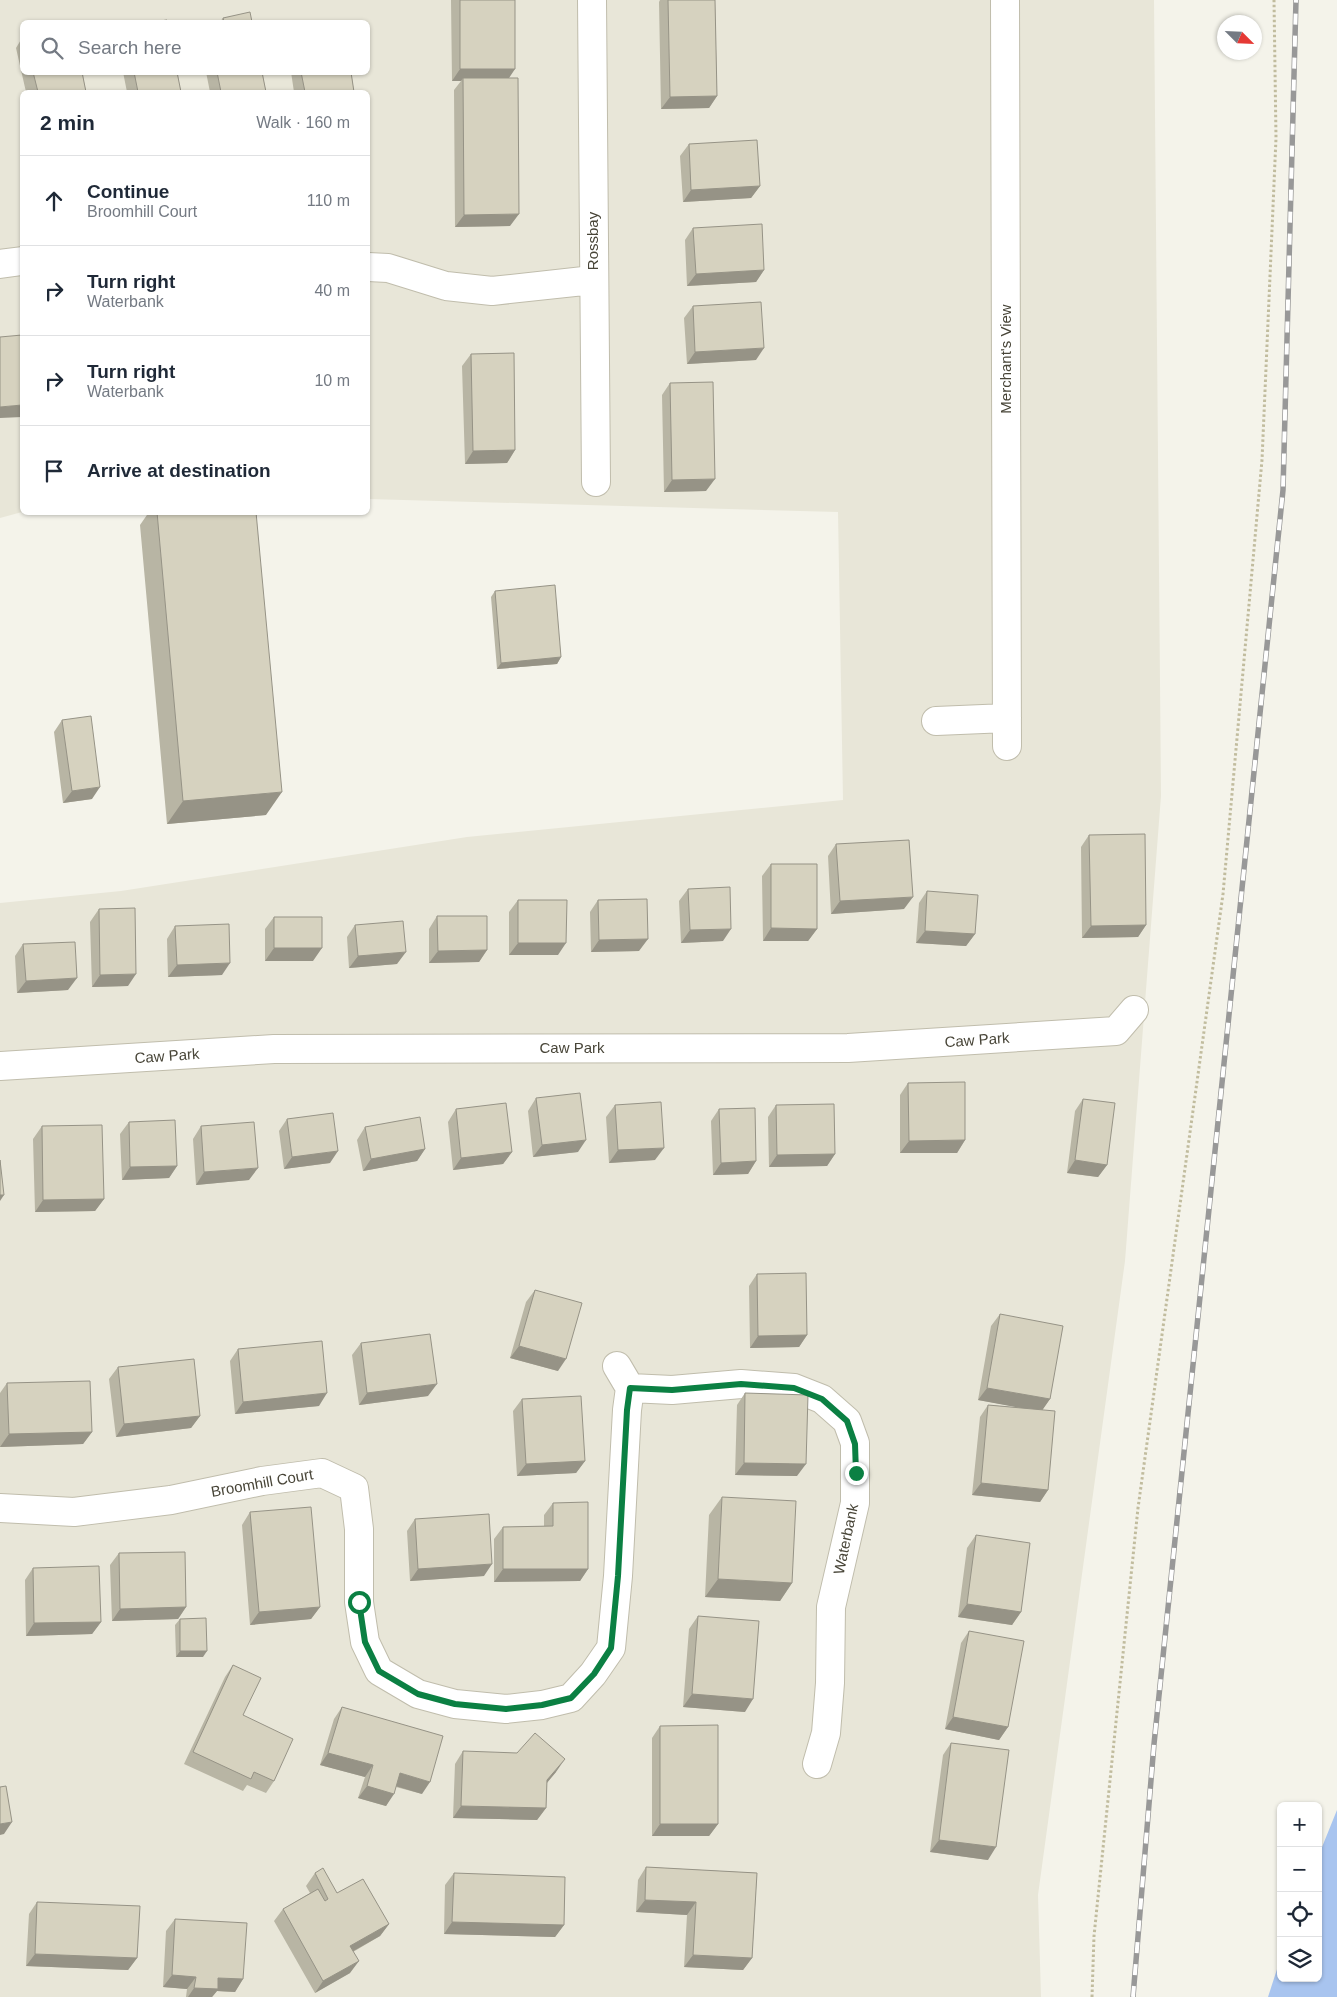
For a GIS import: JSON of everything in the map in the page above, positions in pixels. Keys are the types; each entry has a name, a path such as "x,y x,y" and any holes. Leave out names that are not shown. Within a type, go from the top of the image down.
{"street":[{"name":"Rossbay","path":"592,0 596,482"},
{"name":"Merchant's View","path":"1005,0 1007,746"},
{"path":"0,264 20,261"},
{"path":"370,267 388,268 446,286 492,291 593,280"},
{"path":"936,721 1007,718"},
{"name":"Caw Park","path":"0,1066 274,1049 848,1048 1116,1031 1134,1010"},
{"name":"Broomhill Court","path":"0,1508 74,1512 171,1500 262,1481 322,1473 354,1488 359,1529 359,1602 365,1642 379,1671 418,1694 455,1704 506,1709 542,1705 571,1698 594,1674 611,1648 618,1576 627,1410 624,1377"},
{"name":"Waterbank","path":"624,1377 672,1390 741,1384 794,1388 822,1399 847,1421 855,1444 855,1503 831,1607 830,1683 826,1733 817,1764"}],"path":[{"path":"1092,1997 1094,1936 1138,1508 1223,894 1262,460 1276,138 1274,0"}],"shaded area":[{"path":"0,0 1154,0 1161,796 1125,1261 1038,1895 1041,1997 0,1997 0,903 121,891 467,837 843,800 838,512 370,499 370,90 20,90 20,513 0,518"}],"water":[{"path":"1337,1810 1337,1997 1268,1997 1277,1969 1277,1982 1322,1982 1322,1847"}],"building":[{"path":"460,0 515,0 515,69 460,69"},
{"path":"668,0 715,0 717,96 670,97"},
{"path":"250,12 252,20 224,20 223,18"},
{"path":"34,75 83,75 86,90 38,90"},
{"path":"135,75 178,75 181,90 138,90"},
{"path":"218,75 263,75 266,90 221,90"},
{"path":"302,75 351,75 354,90 305,90"},
{"path":"463,78 518,78 519,214 464,215"},
{"path":"757,140 760,186 691,190 689,144"},
{"path":"762,224 764,270 696,274 693,228"},
{"path":"761,302 764,348 695,352 693,306"},
{"path":"20,335 20,405 0,407 0,337"},
{"path":"514,353 515,450 473,451 471,354"},
{"path":"713,382 715,479 672,480 670,383"},
{"path":"157,515 256,515 282,792 183,801"},
{"path":"555,585 561,657 501,663 495,591"},
{"path":"91,716 100,787 72,791 62,720"},
{"path":"1145,834 1146,925 1091,926 1089,835"},
{"path":"909,840 913,897 840,901 836,844"},
{"path":"771,864 817,864 817,929 771,928"},
{"path":"730,887 731,929 690,930 688,889"},
{"path":"927,891 978,895 975,934 925,931"},
{"path":"647,899 648,939 599,940 598,900"},
{"path":"518,900 567,900 566,943 518,943"},
{"path":"135,908 136,974 100,975 99,909"},
{"path":"437,916 487,916 487,950 438,951"},
{"path":"274,917 322,917 322,948 274,948"},
{"path":"403,921 406,952 358,956 355,925"},
{"path":"229,924 230,963 177,965 175,926"},
{"path":"75,942 77,978 26,981 23,944"},
{"path":"965,1082 965,1140 909,1141 908,1083"},
{"path":"580,1093 586,1140 542,1145 536,1098"},
{"path":"1083,1099 1115,1103 1107,1165 1075,1160"},
{"path":"661,1102 664,1148 618,1150 615,1105"},
{"path":"506,1103 512,1152 461,1158 456,1109"},
{"path":"834,1104 835,1154 777,1155 776,1105"},
{"path":"755,1108 756,1161 721,1163 719,1109"},
{"path":"333,1113 338,1151 292,1157 287,1119"},
{"path":"420,1117 425,1149 371,1159 365,1127"},
{"path":"175,1120 177,1166 130,1167 129,1122"},
{"path":"254,1122 258,1168 204,1172 201,1126"},
{"path":"102,1125 104,1199 43,1200 42,1126"},
{"path":"0,1160 4,1195 0,1195"},
{"path":"806,1273 807,1335 758,1336 757,1274"},
{"path":"535,1290 582,1303 566,1359 519,1346"},
{"path":"1000,1314 1063,1326 1050,1399 987,1388"},
{"path":"430,1334 437,1384 367,1393 361,1343"},
{"path":"322,1341 327,1393 243,1402 238,1349"},
{"path":"194,1359 200,1416 124,1424 118,1367"},
{"path":"90,1381 92,1432 9,1434 7,1383"},
{"path":"745,1393 808,1395 806,1464 744,1463"},
{"path":"581,1396 585,1461 526,1464 522,1399"},
{"path":"988,1405 1055,1411 1048,1490 981,1483"},
{"path":"722,1497 796,1501 792,1583 718,1579"},
{"path":"588,1502 588,1569 503,1569 503,1527 553,1526 553,1503"},
{"path":"311,1507 320,1607 259,1612 250,1512"},
{"path":"489,1514 492,1564 418,1569 415,1519"},
{"path":"976,1535 1030,1543 1021,1612 967,1604"},
{"path":"185,1552 186,1607 120,1609 119,1553"},
{"path":"99,1566 101,1622 34,1623 33,1568"},
{"path":"698,1616 759,1621 753,1699 692,1694"},
{"path":"206,1618 207,1651 180,1651 180,1619"},
{"path":"969,1631 1024,1641 1008,1727 953,1717"},
{"path":"233,1665 261,1678 243,1715 293,1739 274,1781 254,1772 251,1779 193,1752"},
{"path":"342,1707 443,1736 430,1782 400,1773 394,1794 367,1786 373,1765 328,1753"},
{"path":"718,1725 718,1824 660,1824 660,1726"},
{"path":"535,1733 565,1759 547,1780 546,1808 461,1806 463,1751 517,1753"},
{"path":"951,1743 1009,1750 996,1847 939,1840"},
{"path":"6,1786 12,1822 0,1824 0,1787"},
{"path":"646,1867 757,1873 752,1958 693,1955 696,1902 645,1900"},
{"path":"323,1868 337,1893 363,1879 389,1924 350,1946 359,1961 323,1981 283,1909 318,1889 325,1901 328,1899 315,1873"},
{"path":"454,1873 565,1877 564,1925 452,1922"},
{"path":"37,1902 140,1906 137,1958 35,1954"},
{"path":"175,1919 247,1923 243,1979 218,1978 218,1989 194,1988 196,1977 172,1975"}],"railway":[{"path":"1133,1997 1154,1744 1283,490 1296,0"}],"route":[{"path":"359,1602 365,1642 379,1671 418,1694 455,1704 506,1709 542,1705 571,1698 594,1674 611,1648 615,1620 627,1410 630,1388 672,1390 741,1384 794,1388 822,1399 847,1421 855,1444 856,1473"}]}
